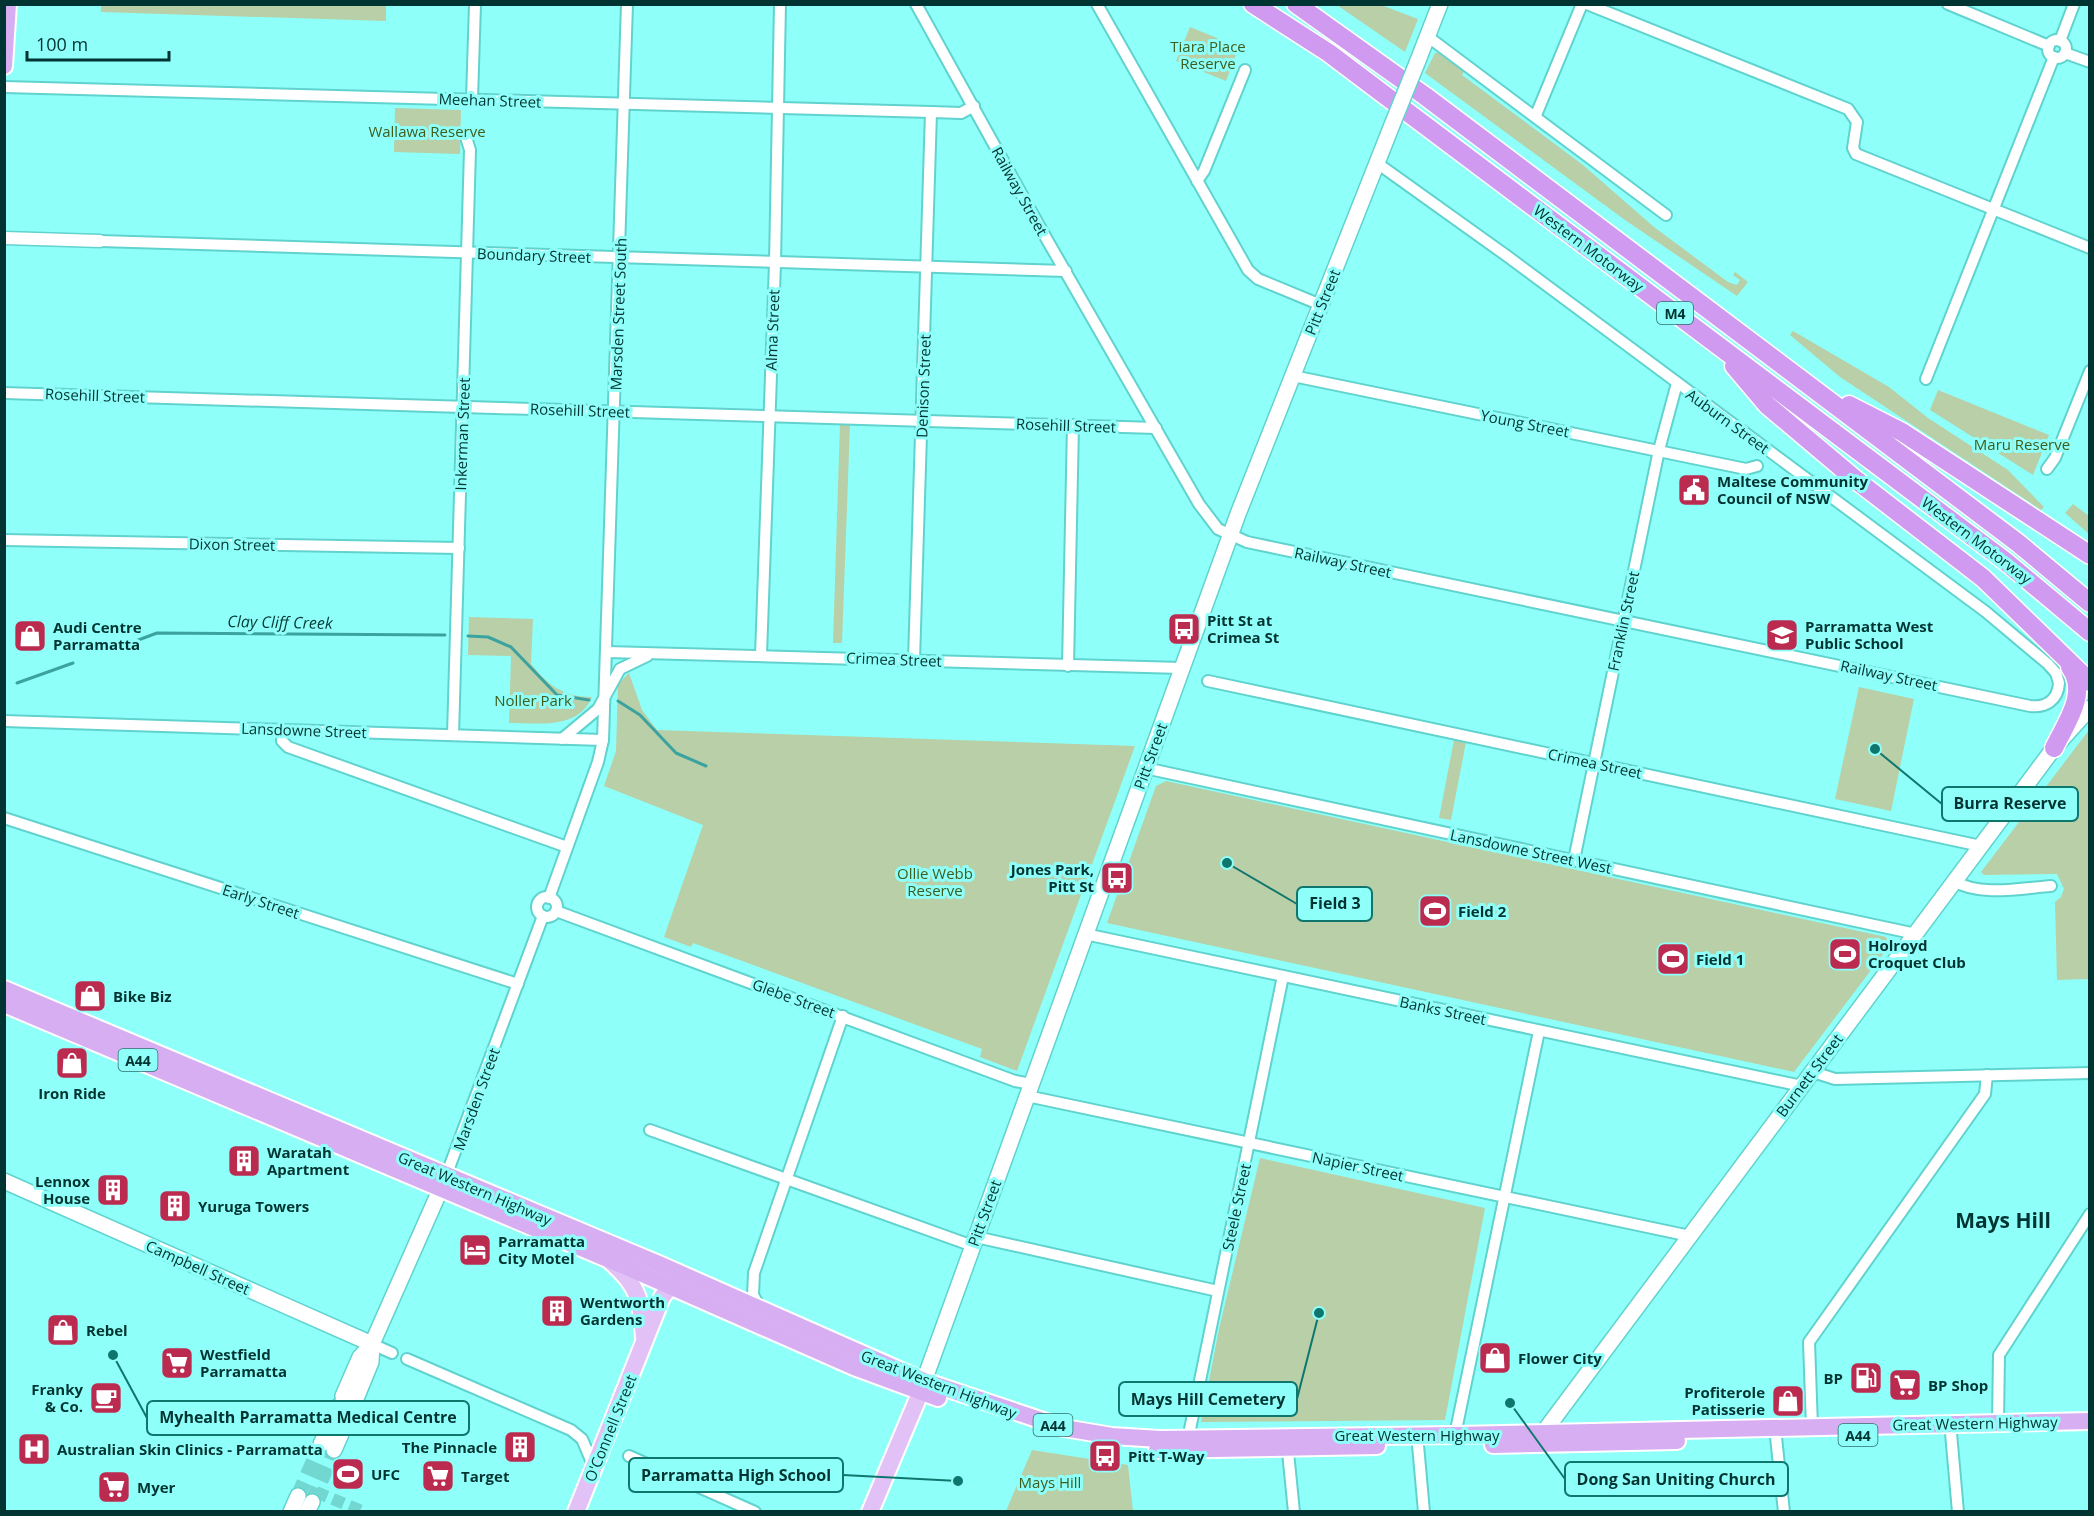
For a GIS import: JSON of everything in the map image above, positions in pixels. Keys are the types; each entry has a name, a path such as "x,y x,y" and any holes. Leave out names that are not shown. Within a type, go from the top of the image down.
{"highway":[{"path":"4,66 8,4"},
{"name":"Western Motorway","path":"1253,4 1337,59 2005,561 2090,632"},
{"name":"Western Motorway","path":"1296,4 1417,90 2018,543 2090,603"},
{"path":"1714,342 1767,405 1848,473 1983,578 2052,642 2090,682"},
{"name":"M4","path":"1807,384 1902,432 2090,555"},
{"path":"2052,642 2074,672 2078,689 2075,706 2054,748"},
{"name":"Great Western Highway","path":"4,989 443,1183 606,1258 854,1366 1064,1428 1130,1438 1418,1445 1812,1427 2090,1421"},
{"name":"Great Western Highway","path":"4,1004 443,1183 701,1283 768,1312 922,1386 1043,1434 1096,1445 1176,1450 1287,1442 1455,1435 1538,1439 1776,1437 2090,1430"}],"main road":[{"name":"Pitt Street","path":"870,1512 922,1386 1230,536 1440,4"},
{"name":"Burnett Street","path":"1538,1439 2054,748 2090,708"},
{"name":"Campbell Street","path":"4,1181 372,1344"},
{"name":"Marsden Street","path":"328,1447 347,1403 360,1357 372,1344 443,1183"},
{"path":"606,1258 628,1277 639,1299 644,1343"},
{"path":"671,1286 688,1281 701,1283"},
{"name":"O'Connell Street","path":"576,1512 663,1297 671,1286"},
{"path":"291,1512 306,1503"}],"street":[{"path":"472,99 475,4"},
{"name":"Marsden Street South","path":"605,696 626,104 627,4"},
{"name":"Alma Street","path":"761,655 775,263 780,4"},
{"name":"Railway Street","path":"916,4 1208,518 1230,536 1247,542 2030,706 2047,704 2057,693"},
{"path":"1097,4 1252,276 1321,305"},
{"path":"1536,115 1582,4"},
{"path":"1587,4 1848,110 1857,122 1854,151 2090,248"},
{"path":"1948,4 2049,46"},
{"path":"2060,41 2074,4"},
{"path":"1427,36 1536,115 1666,215"},
{"path":"2054,41 2060,41 2064,45 2065,53 2060,57 2054,57 2049,52 2049,46 2054,41"},
{"path":"2065,53 2090,62"},
{"path":"1926,379 2054,57"},
{"path":"1197,181 1204,171 1245,70"},
{"name":"Meehan Street","path":"4,87 958,113 974,106"},
{"name":"Denison Street","path":"914,660 931,112"},
{"name":"Inkerman Street","path":"453,735 468,252 470,150 465,134"},
{"name":"Auburn Street","path":"1377,163 1455,218 1986,612 2052,669 2058,679 2057,693"},
{"name":"Boundary Street","path":"5,240 1066,271"},
{"path":"2047,469 2055,458 2090,371"},
{"name":"Young Street","path":"1293,376 1746,469 1757,466"},
{"name":"Franklin Street","path":"1574,860 1659,450 1677,383"},
{"name":"Rosehill Street","path":"4,393 1156,428"},
{"path":"1068,666 1073,425"},
{"name":"Dixon Street","path":"4,540 459,548"},
{"name":"Crimea Street","path":"607,652 1182,668"},
{"path":"562,739 590,717 620,669 632,661 656,653"},
{"name":"Crimea Street","path":"1209,681 1981,846"},
{"path":"549,898 598,762 603,740 605,696"},
{"name":"Lansdowne Street","path":"4,721 603,740"},
{"path":"282,729 282,741 288,747 567,847"},
{"name":"Lansdowne Street West","path":"1145,768 1916,934"},
{"name":"Early Street","path":"4,818 518,984"},
{"path":"1954,881 1963,886 1979,889 2051,886"},
{"path":"549,898 555,901 556,911 551,916 543,916 539,913 537,905 542,899 549,898"},
{"name":"Glebe Street","path":"556,911 1015,1081 1029,1090"},
{"name":"Marsden Street","path":"443,1183 543,916"},
{"name":"Banks Street","path":"1085,934 1802,1086"},
{"name":"Steele Street","path":"1188,1438 1283,976"},
{"path":"768,1312 755,1302 752,1287 754,1273 843,1016"},
{"path":"1455,1435 1539,1031"},
{"path":"1813,1072 1835,1079 2090,1073"},
{"path":"1812,1427 1809,1342 1985,1094 1987,1075"},
{"name":"Napier Street","path":"1029,1090 1249,1144 1690,1236"},
{"path":"650,1130 787,1179 974,1241 1218,1291"},
{"path":"1998,1423 1999,1355 2090,1214"},
{"name":"Campbell Street","path":"372,1344 392,1353"},
{"path":"407,1359 571,1430 582,1439 594,1467"},
{"path":"1952,1433 1958,1512"},
{"path":"1776,1437 1784,1512"},
{"path":"1287,1442 1294,1512"},
{"path":"1418,1445 1424,1512"},
{"path":"629,1456 755,1512"}],"green space":[{"path":"386,4 386,21 101,12 101,5"},
{"path":"1337,5 1381,5 1418,19 1405,52"},
{"name":"Tiara Place Reserve","path":"1190,27 1239,47 1226,81 1176,61"},
{"path":"1435,53 1441,53 1465,69 1462,75 1583,165 1654,227 1728,282 1737,285 1740,280 1733,275 1735,272 1748,282 1737,296 1625,220 1425,73"},
{"name":"Wallawa Reserve","path":"395,108 461,110 460,154 394,152"},
{"path":"1793,331 1889,387 1928,418 2008,470 2044,507 2041,510 1840,377 1790,335"},
{"name":"Maru Reserve","path":"1938,390 2049,435 2033,475 1930,410"},
{"path":"840,424 850,424 842,643 833,643"},
{"path":"2073,504 2089,516 2089,534 2065,513"},
{"name":"Noller Park","path":"469,617 533,619 531,664 550,684 564,692 592,697 586,708 567,720 544,723 509,723 511,656 468,655"},
{"name":"Ollie Webb Reserve","path":"629,673 642,710 657,730 1135,746 1017,1071 980,1057 982,1049 693,943 691,947 664,937 703,825 604,786 616,751 618,684"},
{"path":"1859,687 1914,699 1891,811 1835,799"},
{"path":"2089,730 2089,979 2057,980 2055,902 2061,897 2064,889 2057,874 1984,875 1981,872"},
{"path":"1454,740 1466,742 1451,820 1439,818"},
{"path":"1166,781 1886,937 1890,945 1794,1072 1107,923 1156,786"},
{"path":"1260,1158 1485,1208 1445,1420 1201,1422 1219,1329"},
{"name":"Mays Hill","path":"1032,1450 1128,1465 1133,1511 1006,1511"}],"waterway":[{"name":"Clay Cliff Creek","path":"117,648 157,633 445,635"},
{"name":"Clay Cliff Creek","path":"468,636 488,637 511,647 557,695 589,700"},
{"name":"Clay Cliff Creek","path":"17,683 73,663"},
{"name":"Clay Cliff Creek","path":"618,701 640,715 676,753 706,766"}],"tunnel":[{"path":"298,1496 321,1444"},
{"path":"312,1502 334,1450"},
{"path":"316,1492 364,1512"}],"place":[{"name":"Maltese Community Council of NSW","path":"1694,490"},
{"name":"Pitt St at Crimea St","path":"1184,629"},
{"name":"Parramatta West Public School","path":"1782,635"},
{"name":"Audi Centre Parramatta","path":"30,636"},
{"name":"Burra Reserve","path":"1875,749"},
{"name":"Field 3","path":"1227,863"},
{"name":"Jones Park, Pitt St","path":"1117,878"},
{"name":"Field 2","path":"1435,911"},
{"name":"Holroyd Croquet Club","path":"1845,954"},
{"name":"Field 1","path":"1673,959"},
{"name":"Bike Biz","path":"90,996"},
{"name":"Iron Ride","path":"72,1063"},
{"name":"Waratah Apartment","path":"244,1161"},
{"name":"Lennox House","path":"113,1190"},
{"name":"Yuruga Towers","path":"175,1206"},
{"name":"Parramatta City Motel","path":"475,1250"},
{"name":"Wentworth Gardens","path":"557,1311"},
{"name":"Mays Hill Cemetery","path":"1319,1313"},
{"name":"Rebel","path":"63,1330"},
{"name":"Myhealth Parramatta Medical Centre","path":"113,1355"},
{"name":"Flower City","path":"1495,1358"},
{"name":"Westfield Parramatta","path":"177,1363"},
{"name":"BP","path":"1866,1378"},
{"name":"BP Shop","path":"1905,1385"},
{"name":"Franky & Co.","path":"106,1398"},
{"name":"Profiterole Patisserie","path":"1788,1401"},
{"name":"Dong San Uniting Church","path":"1510,1403"},
{"name":"The Pinnacle","path":"520,1447"},
{"name":"Australian Skin Clinics - Parramatta","path":"34,1449"},
{"name":"Pitt T-Way","path":"1105,1456"},
{"name":"UFC","path":"348,1474"},
{"name":"Target","path":"438,1476"},
{"name":"Parramatta High School","path":"958,1481"},
{"name":"Myer","path":"114,1487"}],"district":[{"name":"Mays Hill","path":"2003,1220"}]}
